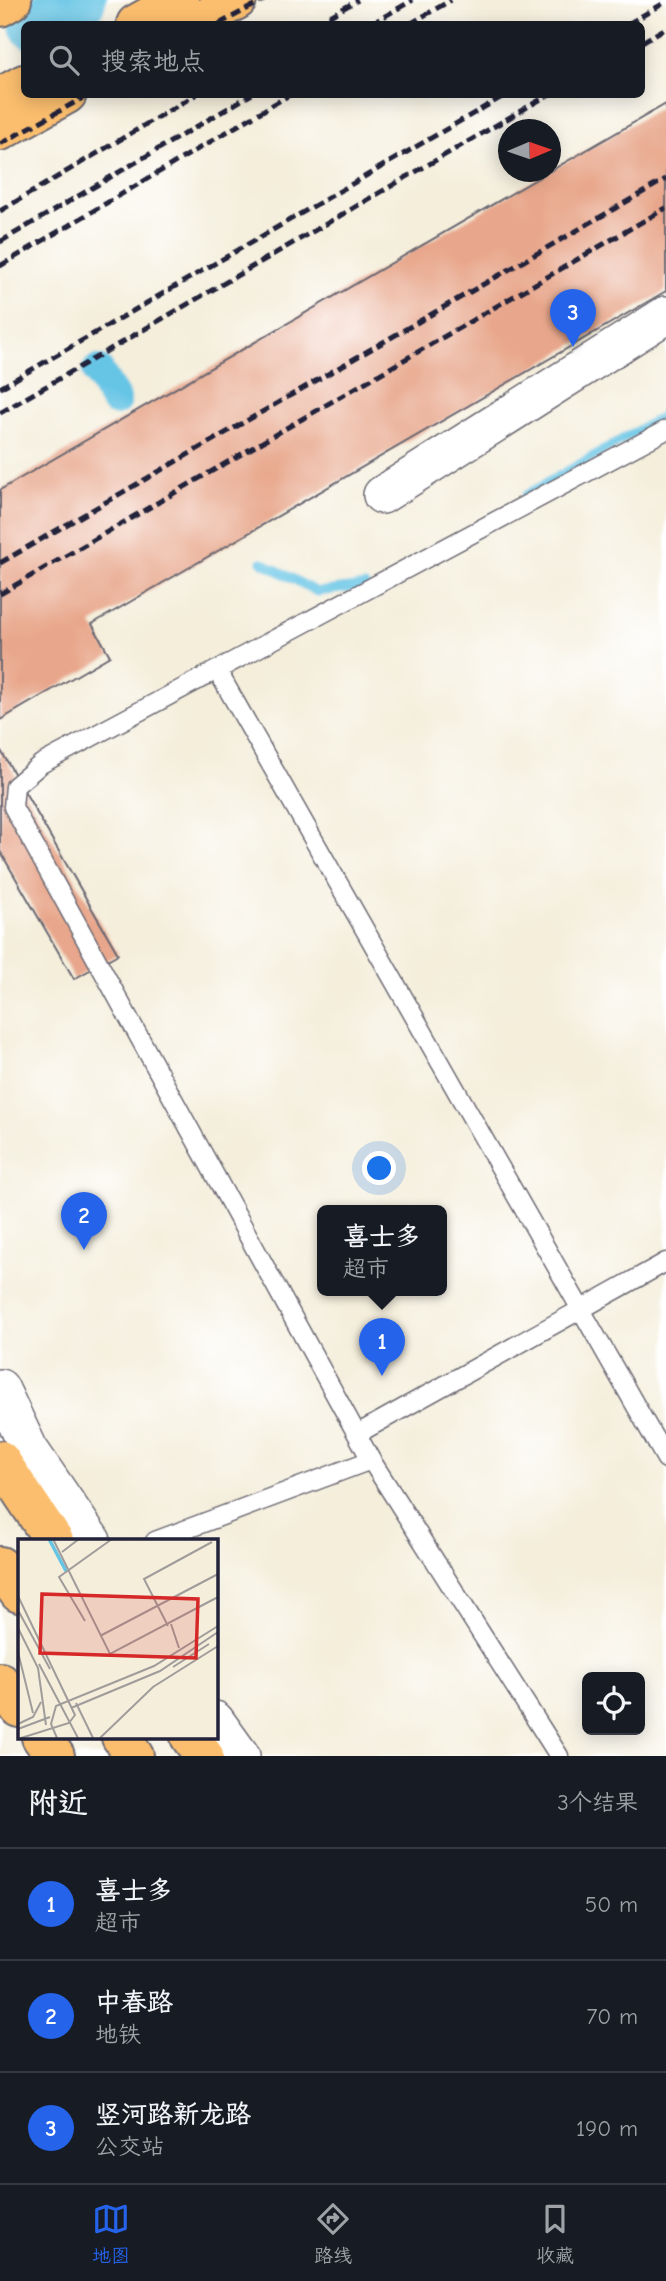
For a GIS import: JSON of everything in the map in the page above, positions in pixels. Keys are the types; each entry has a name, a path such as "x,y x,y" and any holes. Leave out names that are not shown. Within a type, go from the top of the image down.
{"main road":[{"path":"0,7 12,0"},
{"path":"141,21 179,0"},
{"path":"199,21 237,0"},
{"path":"0,97 21,86"},
{"path":"0,131 61,98"},
{"path":"0,1460 53,1539"},
{"path":"0,1566 18,1592"},
{"path":"0,1682 18,1707"},
{"path":"42,1738 55,1756"},
{"path":"122,1738 134,1756"},
{"path":"191,1738 204,1756"}],"street":[{"path":"382,495 666,315"},
{"path":"0,1388 29,1449 91,1539"},
{"path":"217,1723 241,1756"}],"lane":[{"path":"559,1756 371,1460 13,807 15,786 41,764 666,430"},
{"path":"217,670 666,1459"},
{"path":"357,1434 666,1262"},
{"path":"160,1539 371,1460"}],"building":[{"path":"666,104 666,291 92,624 110,656 0,720 0,490 531,182 561,182 561,165"},
{"path":"0,749 118,954 74,979 0,851"}],"waterway":[{"path":"41,21 79,0"},
{"path":"98,371 115,400"},
{"path":"526,495 666,414"},
{"path":"262,562 317,592 365,586"}],"railway":[{"path":"225,21 264,0"},
{"path":"321,21 358,0"},
{"path":"376,21 413,0"},
{"path":"415,21 451,0"},
{"path":"633,21 666,2"},
{"path":"645,40 666,28"},
{"path":"0,144 83,98"},
{"path":"0,211 190,98"},
{"path":"0,242 245,98"},
{"path":"0,266 284,98"},
{"path":"0,388 500,98"},
{"path":"0,413 543,98"},
{"path":"0,563 666,179"},
{"path":"0,594 666,208"}],"place":[{"name":"竖河路新龙路","path":"573,347"},
{"name":"中春路","path":"84,1250"},
{"name":"喜士多","path":"382,1376"}]}
